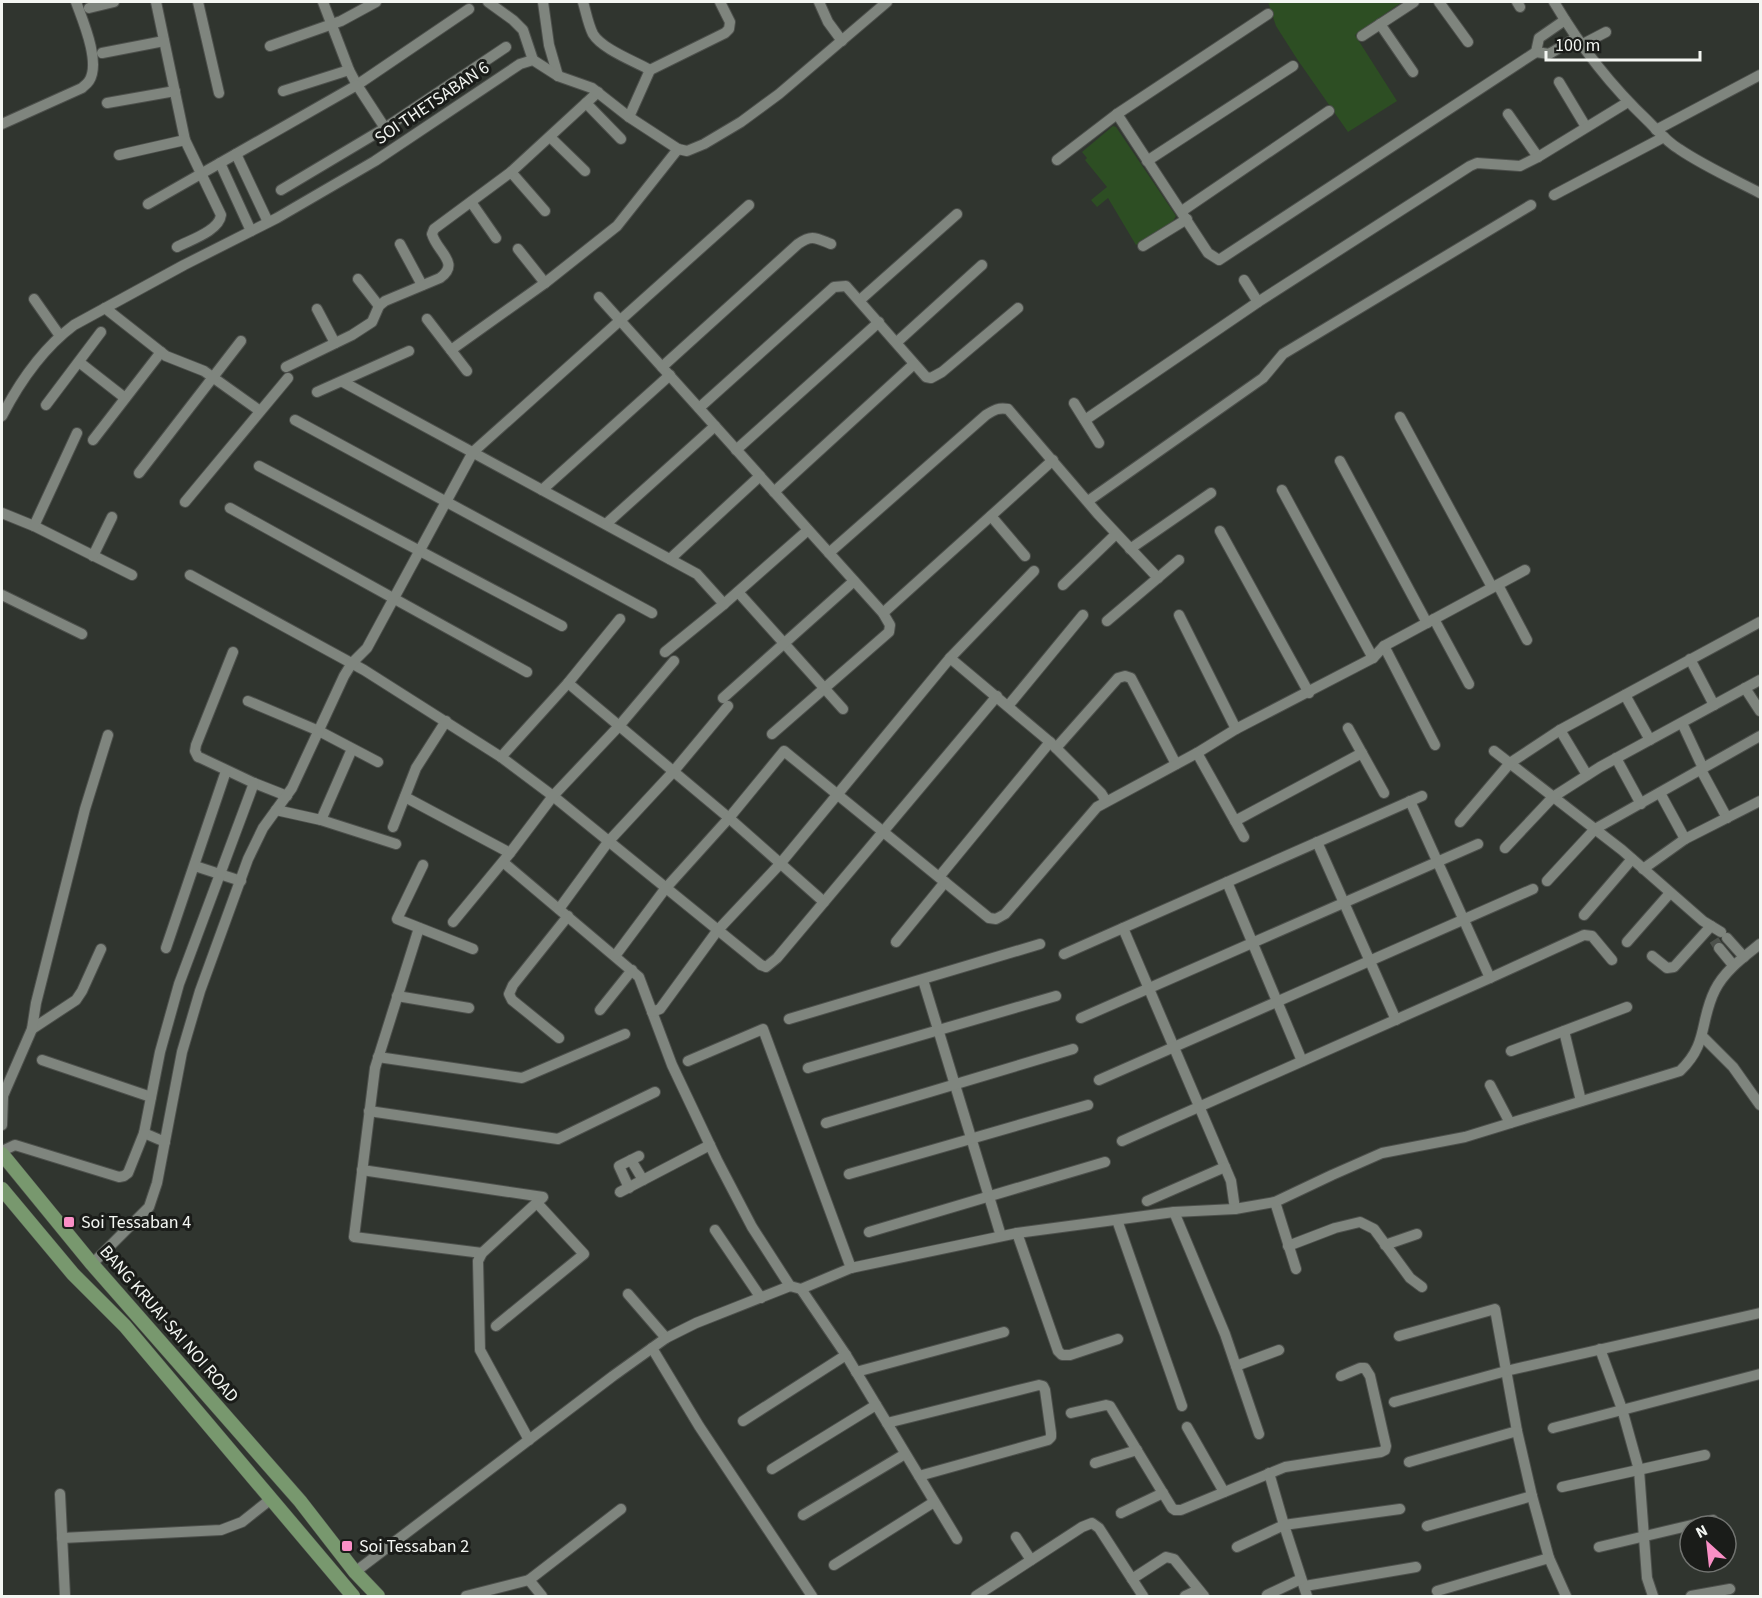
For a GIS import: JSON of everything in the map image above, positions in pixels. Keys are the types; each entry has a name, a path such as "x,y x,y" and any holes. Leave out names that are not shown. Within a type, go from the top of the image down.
{"main road":[{"name":"BANG KRUAI-SAI NOI ROAD","path":"2,1153 92,1264 300,1501 355,1572 378,1596"},
{"name":"BANG KRUAI-SAI NOI ROAD","path":"2,1188 73,1274 125,1326 353,1596"},
{"path":"250,1474 265,1461"}],"street":[{"path":"2,124 82,88 90,80 93,56 76,2"},
{"path":"89,8 114,2"},
{"path":"156,2 185,140 221,215 215,227 177,247"},
{"path":"198,2 219,93"},
{"path":"323,2 349,70 385,128"},
{"path":"270,46 341,21 376,2"},
{"path":"488,2 523,30 533,60 558,76 592,88 629,117 678,149 687,151 704,144 741,122 779,94 887,2"},
{"path":"543,2 549,45 558,76"},
{"path":"583,2 594,36 603,44 650,69"},
{"path":"629,117 650,69 729,29 730,22 720,2"},
{"path":"819,2 828,22 842,41"},
{"path":"1362,36 1414,2"},
{"path":"1439,2 1468,42"},
{"path":"1554,2 1578,41 1628,102 1676,148 1761,193"},
{"path":"148,204 357,85 469,9"},
{"path":"1057,160 1117,114 1268,14"},
{"path":"1536,52 1539,38 1565,20"},
{"path":"1380,24 1413,72"},
{"path":"1117,114 1208,253 1219,260 1536,52 1549,54 1606,32"},
{"path":"102,53 164,41"},
{"path":"529,47 549,45"},
{"path":"281,190 385,128 506,47"},
{"name":"SOI THETSABAN 6","path":"2,416 14,393 40,355 74,325 268,222 375,161 520,64 533,60"},
{"path":"1147,161 1293,66"},
{"path":"283,91 349,70"},
{"path":"1554,195 1761,75"},
{"path":"1559,82 1587,127"},
{"path":"107,103 175,91"},
{"path":"184,502 260,411 287,372 372,322 379,306 385,300 447,273 450,264 434,242 432,234 434,229 512,172 598,92"},
{"path":"1085,420 1258,302 1470,166 1478,163 1520,166 1628,102"},
{"path":"586,103 621,139"},
{"path":"1143,246 1329,111"},
{"path":"1508,114 1538,157"},
{"path":"550,137 585,171"},
{"path":"119,155 185,140"},
{"path":"451,350 545,283 617,226 678,149"},
{"path":"236,154 268,222"},
{"path":"220,164 251,231"},
{"path":"512,172 545,211"},
{"path":"471,202 496,238"},
{"path":"92,1264 149,1207 157,1183 182,1052 200,991 263,828 287,796 344,676 352,663 368,648 473,452 748,205"},
{"path":"1088,501 1263,378 1283,354 1532,205"},
{"path":"860,300 957,214"},
{"path":"542,490 798,244 812,237 831,244"},
{"path":"400,244 422,285"},
{"path":"518,249 545,283"},
{"path":"897,342 982,265"},
{"path":"357,279 379,306"},
{"path":"1244,280 1258,302"},
{"path":"699,408 834,287 846,286 926,377 931,378 1018,308"},
{"path":"599,297 883,613 890,625 889,632 772,734"},
{"path":"34,299 60,336"},
{"path":"105,308 166,356 204,371 260,411"},
{"path":"317,309 335,343"},
{"path":"428,319 467,371"},
{"path":"736,450 879,322"},
{"path":"46,405 102,332"},
{"path":"139,473 240,340"},
{"path":"317,392 409,351"},
{"path":"93,440 160,352"},
{"path":"79,362 125,398"},
{"path":"774,492 914,364"},
{"path":"343,382 697,574 724,604"},
{"path":"1074,403 1099,444"},
{"path":"829,553 994,409 1002,408 1008,409 1116,534 1158,578"},
{"path":"1400,417 1527,640"},
{"path":"294,420 652,613"},
{"path":"606,524 715,426"},
{"path":"34,526 77,433"},
{"path":"883,613 1053,460"},
{"path":"1340,461 1469,684"},
{"path":"259,466 562,626"},
{"path":"670,559 760,476"},
{"path":"1282,490 1373,658"},
{"path":"1130,549 1211,493"},
{"path":"230,508 527,672"},
{"path":"2,513 34,526 132,575"},
{"path":"991,516 1025,556"},
{"path":"93,556 112,517"},
{"path":"665,652 808,530"},
{"path":"1220,531 1309,693"},
{"path":"1063,585 1116,534"},
{"path":"1107,621 1179,560"},
{"path":"615,956 665,889 729,818 784,751 989,918 996,919 1005,914 1097,807 1106,801 1197,753 1236,729 1373,658 1384,646 1525,570"},
{"path":"652,1012 660,1009 717,932 780,864 950,658 1034,571"},
{"path":"190,575 352,663 501,757 553,796 717,932 766,967 777,958 997,696"},
{"path":"559,909 608,842 673,772 726,702 784,644 854,581"},
{"path":"738,592 843,709"},
{"path":"2,595 82,634"},
{"path":"1008,706 1083,615"},
{"path":"1179,615 1236,729"},
{"path":"501,757 568,683 621,619"},
{"path":"1460,822 1510,763 1560,730 1690,659 1760,624"},
{"path":"1384,646 1435,745"},
{"path":"233,652 195,745 195,752 198,756 226,771 287,796"},
{"path":"950,658 1053,745 1101,793 1106,801"},
{"path":"1690,659 1714,705"},
{"path":"453,922 553,796 619,726 674,661"},
{"path":"896,942 942,880 1053,745 1118,678 1125,676 1131,678 1176,764"},
{"path":"1505,848 1553,797 1616,758 1761,680"},
{"path":"568,683 729,818 824,902"},
{"path":"1746,688 1760,711"},
{"path":"1625,695 1650,740"},
{"path":"248,701 319,731 378,762"},
{"path":"393,827 416,768 446,721"},
{"path":"1682,723 1727,818"},
{"path":"1348,728 1384,793"},
{"path":"1560,730 1587,776"},
{"path":"2,1125 2,1097 32,1029 36,1003 85,809 108,735"},
{"path":"1547,881 1595,829 1760,736"},
{"path":"321,820 352,749"},
{"path":"1494,751 1632,859 1744,957"},
{"path":"1197,753 1244,837"},
{"path":"1235,821 1362,753"},
{"path":"1616,758 1641,804"},
{"path":"166,948 226,771"},
{"path":"2,1153 15,1145 119,1177 128,1173 144,1133 160,1052 179,984 254,783"},
{"path":"1660,793 1685,839"},
{"path":"405,796 506,857 559,909 639,977 672,1065 752,1227 846,1355 957,1539"},
{"path":"1064,954 1422,796"},
{"path":"1410,801 1490,978"},
{"path":"1643,869 1685,839 1761,801"},
{"path":"276,810 321,820 396,844"},
{"path":"1317,842 1396,1020"},
{"path":"1082,1018 1478,844"},
{"path":"1584,915 1632,859"},
{"path":"423,865 397,919 473,949"},
{"path":"195,866 241,881"},
{"path":"1227,882 1302,1061"},
{"path":"1099,1080 1533,889"},
{"path":"1627,942 1670,893"},
{"path":"559,1038 512,1000 509,994 513,985 568,916"},
{"path":"419,928 375,1068 354,1237 482,1253"},
{"path":"1123,928 1231,1181 1235,1209"},
{"path":"1652,956 1667,968 1674,967 1715,933"},
{"path":"1715,933 1733,965"},
{"path":"1122,1141 1584,934 1592,936 1612,960"},
{"path":"789,1019 1040,944"},
{"path":"355,1572 652,1348 696,1323 761,1298 852,1268 1001,1236 1174,1212 1235,1209 1275,1203 1382,1153 1465,1137 1680,1071 1692,1060 1700,1044 1715,989 1733,965 1761,944"},
{"path":"32,1029 76,1000 100,949"},
{"path":"600,1010 632,970"},
{"path":"923,980 1001,1236"},
{"path":"397,996 469,1008"},
{"path":"808,1068 1056,996"},
{"path":"1511,1051 1627,1007"},
{"path":"688,1061 763,1029 852,1268"},
{"path":"1564,1031 1581,1101"},
{"path":"378,1057 522,1078 626,1034"},
{"path":"1702,1036 1733,1067 1761,1105"},
{"path":"826,1123 1073,1049"},
{"path":"42,1060 151,1097"},
{"path":"1490,1085 1510,1123"},
{"path":"369,1111 558,1139 655,1092"},
{"path":"849,1174 1088,1105"},
{"path":"144,1133 165,1142"},
{"path":"643,1180 635,1158 618,1166 624,1190 710,1145"},
{"path":"869,1233 1105,1162"},
{"path":"1147,1201 1225,1167"},
{"path":"362,1170 543,1197 482,1253 478,1262 480,1350 529,1440"},
{"path":"496,1326 584,1254 537,1203"},
{"path":"1275,1203 1296,1269"},
{"path":"1174,1212 1225,1334 1259,1434"},
{"path":"1117,1220 1182,1406"},
{"path":"1288,1246 1335,1228 1360,1222 1374,1229 1410,1278 1422,1287"},
{"path":"715,1230 761,1298"},
{"path":"1017,1233 1058,1351 1062,1355 1070,1355 1118,1339"},
{"path":"1385,1245 1417,1234"},
{"path":"628,1294 666,1338"},
{"path":"1399,1336 1495,1309 1517,1431 1533,1496 1549,1558 1566,1596"},
{"path":"1394,1402 1506,1371 1761,1313"},
{"path":"856,1372 1004,1332"},
{"path":"652,1348 699,1426 812,1596"},
{"path":"1600,1349 1622,1409 1639,1470 1647,1578 1653,1596"},
{"path":"1236,1366 1279,1350"},
{"path":"743,1421 846,1355"},
{"path":"1071,1413 1110,1406 1163,1493 1175,1510 1181,1510 1285,1467 1385,1450 1370,1376 1365,1368 1360,1368 1341,1376"},
{"path":"1553,1428 1761,1374"},
{"path":"887,1424 1039,1385 1045,1390 1051,1433 1048,1440 919,1476"},
{"path":"772,1469 876,1405"},
{"path":"1187,1427 1224,1492"},
{"path":"1409,1462 1517,1431"},
{"path":"1095,1463 1137,1450"},
{"path":"803,1515 905,1454"},
{"path":"1562,1487 1705,1455"},
{"path":"1269,1473 1304,1587"},
{"path":"1121,1513 1163,1493"},
{"path":"60,1494 65,1596"},
{"path":"1426,1526 1533,1496"},
{"path":"62,1538 221,1530 242,1522 271,1499"},
{"path":"834,1565 934,1502"},
{"path":"466,1596 529,1580 621,1509"},
{"path":"1237,1547 1284,1525 1400,1509"},
{"path":"976,1596 1082,1527 1092,1523 1099,1528 1143,1596"},
{"path":"1599,1547 1678,1528"},
{"path":"1016,1537 1031,1560"},
{"path":"1132,1579 1166,1557 1174,1559 1201,1593 1185,1596"},
{"path":"1437,1591 1549,1558"},
{"path":"1267,1595 1416,1567"},
{"path":"529,1580 542,1596"},
{"path":"1691,1596 1730,1589"}],"green space":[{"path":"1268,2 1402,2 1355,35 1397,101 1348,132 1276,26"},
{"path":"1113,126 1116,127 1176,216 1173,221 1136,245 1108,198 1097,207 1091,200 1107,187 1085,160 1087,158 1082,152"}],"tunnel":[{"path":"1714,940 1719,948"}],"place":[{"name":"Soi Tessaban 4","path":"69,1222"},
{"name":"Soi Tessaban 2","path":"347,1546"}]}
